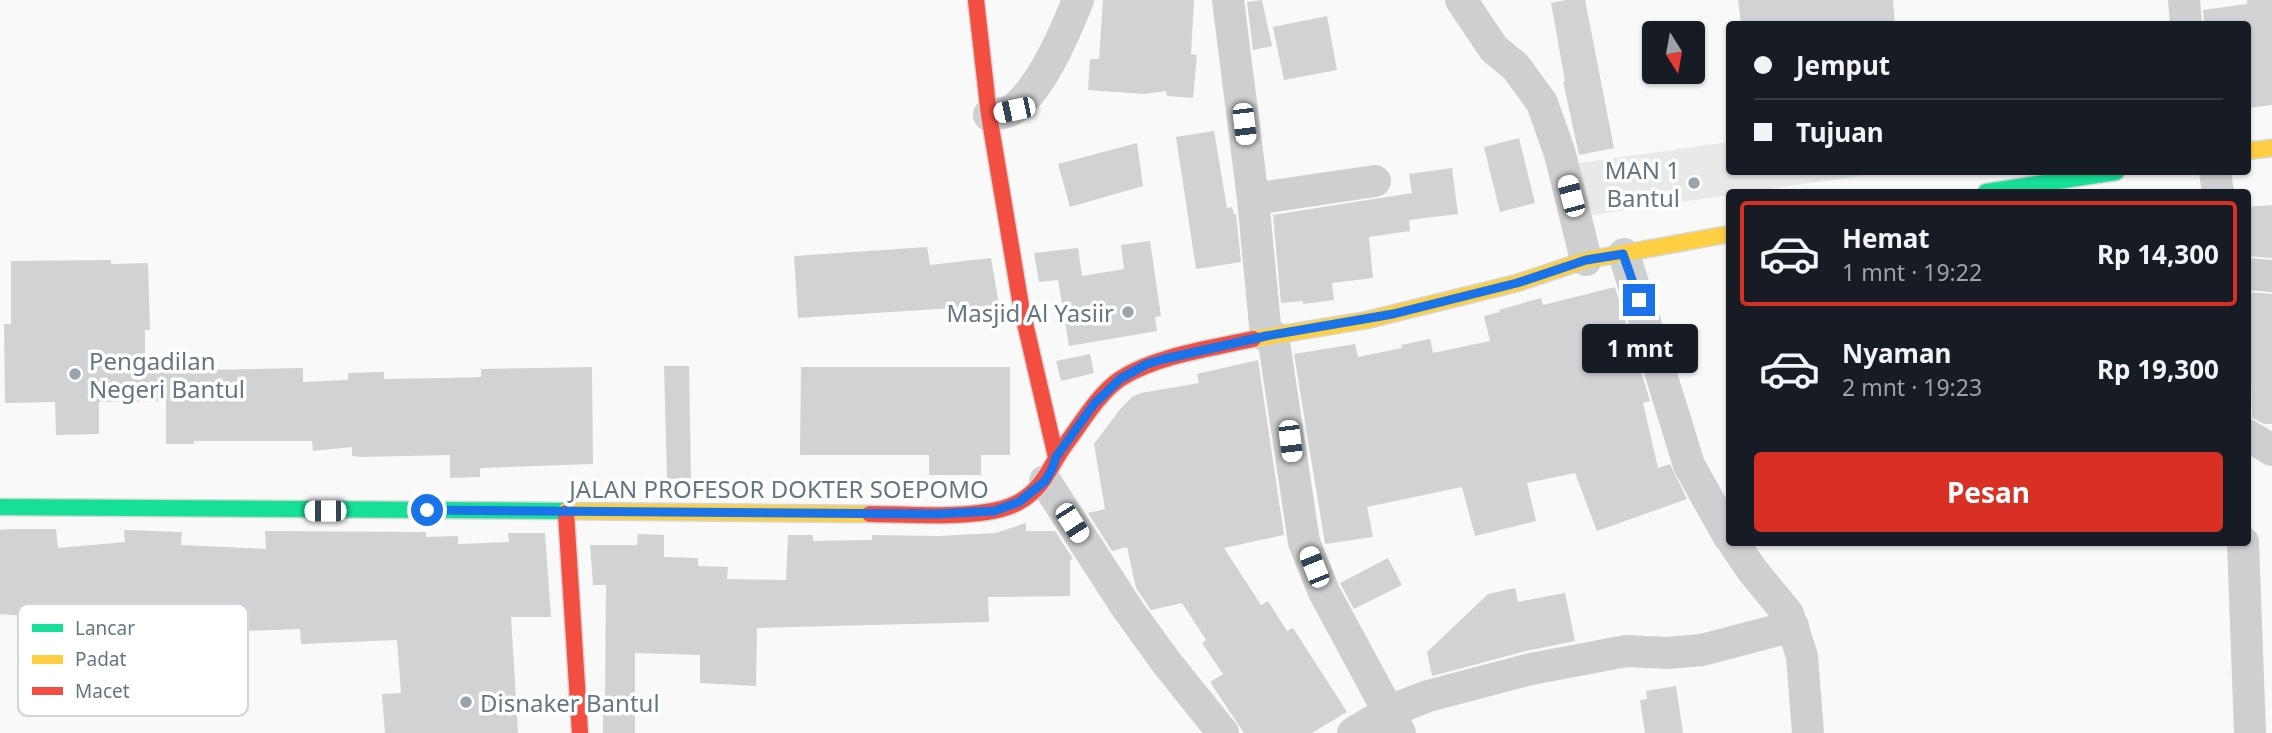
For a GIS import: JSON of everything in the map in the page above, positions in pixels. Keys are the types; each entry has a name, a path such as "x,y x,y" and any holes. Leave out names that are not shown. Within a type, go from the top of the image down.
{"main road":[{"path":"976,0 989,115 1051,469"},
{"path":"2251,151 2272,148"},
{"path":"2006,189 2096,175"},
{"name":"JALAN PROFESOR DOKTER SOEPOMO","path":"0,507 566,513 994,511 1019,502 1051,469 1094,404 1120,379 1137,369 1164,359 1270,336 1367,320 1445,302 1517,283 1586,260 1726,235"},
{"path":"566,513 580,733"}],"street":[{"path":"989,115 1014,110 1034,85 1062,40 1078,0"},
{"path":"1228,0 1270,336 1304,542 1324,592 1395,722"},
{"path":"1461,0 1494,49 1516,67 1542,103 1560,154 1586,260"},
{"path":"2184,0 2186,21"},
{"path":"1254,199 1376,181"},
{"path":"1623,254 1689,466 1726,532"},
{"path":"2251,274 2272,276"},
{"path":"2251,437 2272,450"},
{"path":"1051,469 1127,608 1223,733"},
{"path":"1736,546 1788,614 1793,626 1802,656 1808,733"},
{"path":"2243,546 2250,733"},
{"path":"1353,733 1395,722 1428,696 1531,669 1626,652 1702,650 1793,626"}],"shaded area":[{"name":"MAN 1 Bantul","path":"1726,142 1726,175 1865,175 1769,189 1726,189 1726,195 1580,217 1572,164"}],"building":[{"path":"1103,0 1194,0 1191,54 1197,55 1193,98 1167,96 1166,91 1144,94 1088,90 1090,59 1099,59"},
{"path":"1262,0 1272,46 1253,50 1247,2"},
{"path":"1585,0 1614,148 1579,155 1563,81 1551,3"},
{"path":"1738,0 1893,0 1895,21 1741,21"},
{"path":"2247,0 2272,0 2272,105 2251,108 2251,21 2204,21 2203,10 2247,4"},
{"path":"1327,16 1337,70 1284,80 1273,27"},
{"path":"1214,131 1227,208 1232,207 1236,214 1241,262 1196,269 1176,137"},
{"path":"1519,138 1535,203 1500,212 1484,147"},
{"path":"1137,143 1143,186 1070,207 1058,164"},
{"path":"1452,168 1458,214 1409,220 1410,231 1369,237 1373,278 1332,283 1334,300 1303,304 1303,301 1281,303 1273,215 1412,193 1409,174"},
{"path":"2272,205 2272,258 2251,256 2251,207"},
{"path":"1150,241 1161,316 1155,317 1157,331 1069,346 1058,280 1039,282 1034,253 1078,248 1082,276 1124,269 1121,245"},
{"path":"927,247 930,265 991,258 999,305 798,318 794,256"},
{"path":"111,260 111,264 148,263 150,330 145,330 145,371 303,368 303,382 348,380 348,373 384,372 384,379 448,378 481,377 481,369 592,367 593,464 480,468 480,477 450,478 450,455 361,457 352,456 352,447 313,451 312,441 194,441 194,444 166,444 166,401 99,402 99,434 56,435 55,402 5,403 4,324 11,324 11,261"},
{"path":"1615,287 1650,401 1643,403 1658,468 1670,464 1687,499 1597,531 1575,473 1527,483 1536,521 1475,536 1462,487 1367,507 1373,537 1325,544 1294,354 1355,344 1358,357 1430,339 1433,353 1490,341 1484,316 1500,312 1499,310 1541,298 1543,305"},
{"path":"2251,292 2272,294 2272,424 2264,424 2252,418"},
{"path":"1090,354 1094,373 1061,381 1056,361"},
{"path":"1258,360 1284,535 1224,548 1261,605 1268,601 1287,631 1293,628 1347,712 1312,733 1244,733 1210,682 1223,674 1202,643 1206,640 1182,603 1151,610 1136,588 1127,547 1112,551 1088,513 1105,509 1094,444 1132,397 1199,383 1197,374"},
{"path":"664,366 689,366 691,478 667,479"},
{"path":"801,367 1010,367 1010,455 981,455 981,475 929,475 929,455 800,455"},
{"path":"1026,523 1026,531 1055,531 1073,559 1070,560 1070,596 988,597 989,622 757,628 756,686 700,683 700,655 635,653 635,733 603,733 606,585 593,585 590,545 637,545 638,534 664,535 664,557 698,558 698,566 728,567 727,579 786,580 788,535 813,535 813,541 872,540 872,535 996,533"},
{"path":"56,529 58,548 125,542 124,530 182,532 181,545 266,549 265,531 426,532 426,537 458,536 458,544 509,542 508,533 545,533 551,617 511,617 518,733 385,733 382,694 401,693 397,640 301,644 300,629 248,631 248,604 18,604 18,615 0,614 0,530"},
{"path":"1388,558 1402,585 1354,609 1340,583"},
{"path":"1515,588 1518,602 1565,593 1575,641 1432,676 1427,652 1488,594"},
{"path":"1676,686 1683,733 1645,733 1640,700 1647,699 1646,691"}],"traffic: fast":[{"path":"2006,189 2096,175"},
{"path":"0,507 566,511"}],"traffic: slow":[{"path":"2251,151 2272,148"},
{"path":"1253,339 1367,320 1517,283 1586,260 1726,235"},
{"path":"566,511 870,514"}],"traffic: jam":[{"path":"976,0 989,115 1021,306 1056,457"},
{"path":"870,514 968,514 1005,508 1019,502 1041,483 1090,410 1120,379 1150,364 1253,339"},
{"path":"566,513 580,733"}],"place":[{"name":"MAN 1 Bantul","path":"1694,183"},
{"name":"Masjid Al Yasiir","path":"1128,312"},
{"name":"Pengadilan Negeri Bantul","path":"75,374"},
{"name":"Disnaker Bantul","path":"466,702"}],"route":[{"path":"427,510 937,514 994,511 1019,502 1045,481 1056,457 1094,404 1120,379 1147,364 1266,336 1367,320 1445,302 1517,283 1586,260 1623,254 1639,300"}]}
